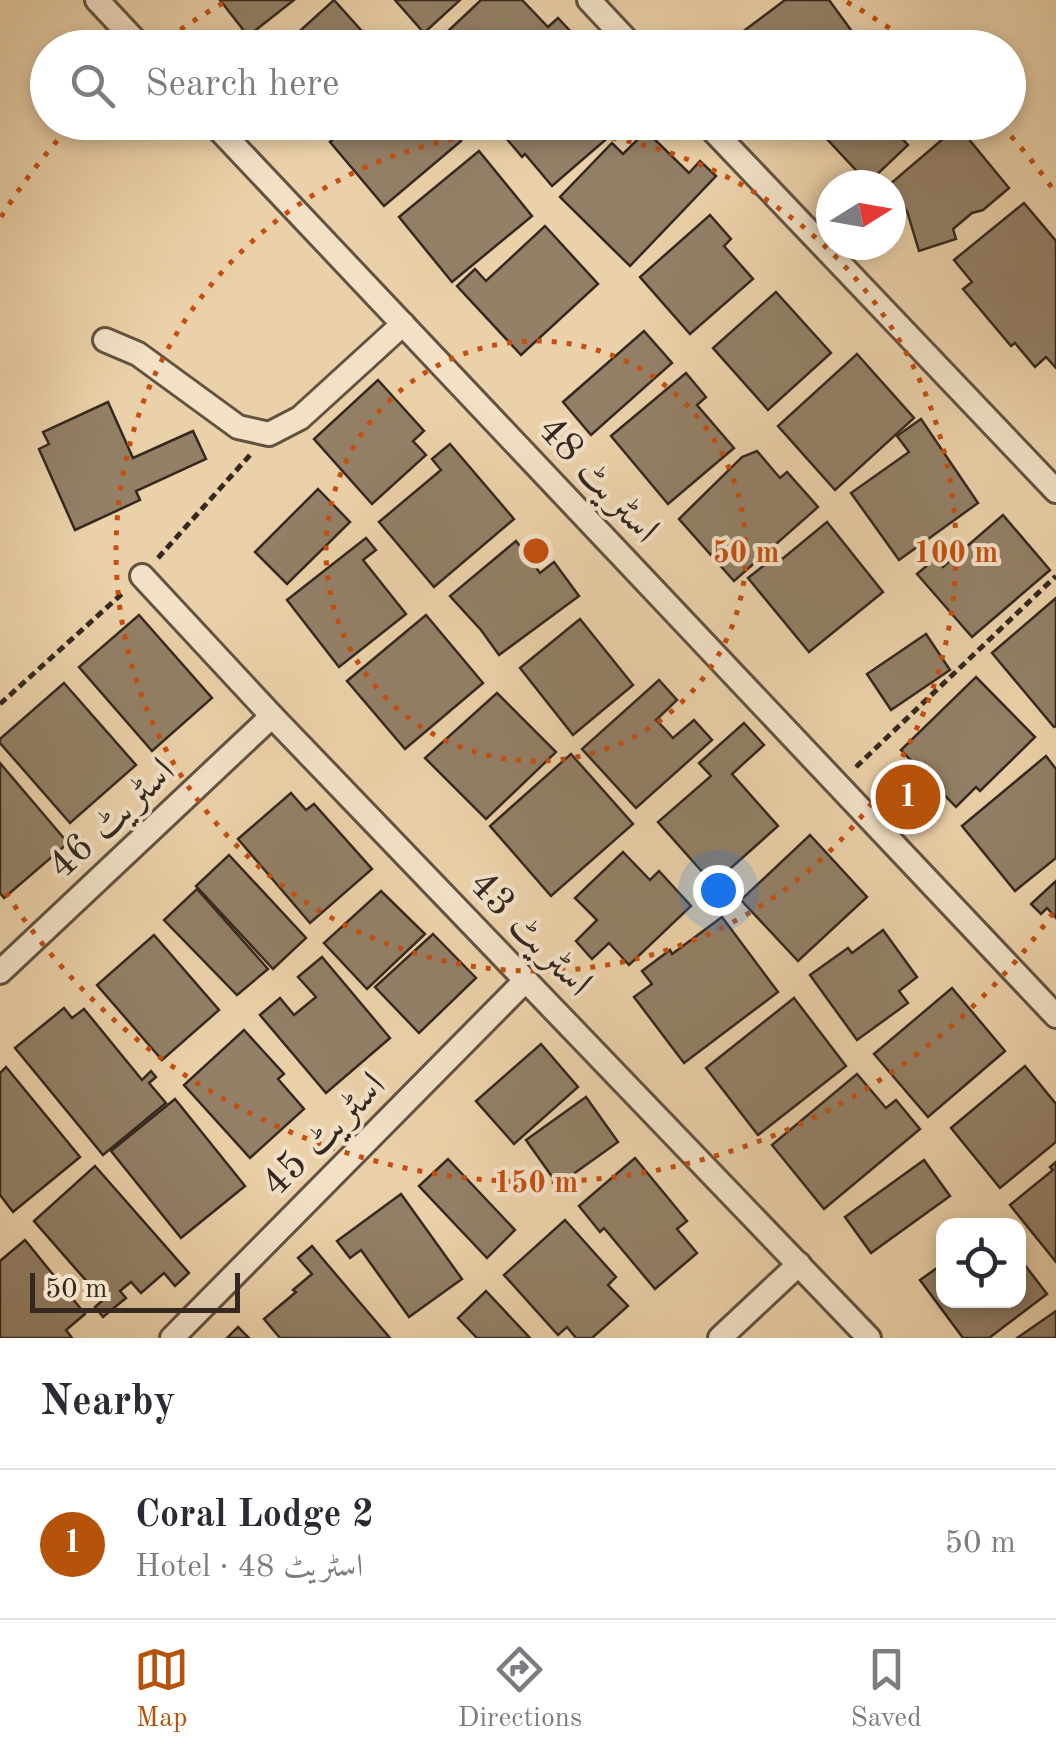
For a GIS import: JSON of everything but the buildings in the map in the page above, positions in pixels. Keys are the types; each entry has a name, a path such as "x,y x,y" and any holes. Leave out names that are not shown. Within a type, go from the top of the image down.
{"street":[{"path":"97,0 125,30"},
{"path":"589,0 617,30"},
{"name":"اسٹریٹ 48","path":"229,140 1056,1016"},
{"path":"722,140 1056,492"},
{"path":"105,340 138,354 238,427 269,434 300,418 403,324"},
{"name":"اسٹریٹ 43","path":"142,576 869,1338"},
{"name":"اسٹریٹ 46","path":"0,972 272,716"},
{"name":"اسٹریٹ 45","path":"172,1338 526,980"},
{"path":"720,1338 798,1264"}],"path":[{"path":"838,785 1056,576"}],"place":[{"name":"Coral Lodge 2","path":"908,797"}]}
